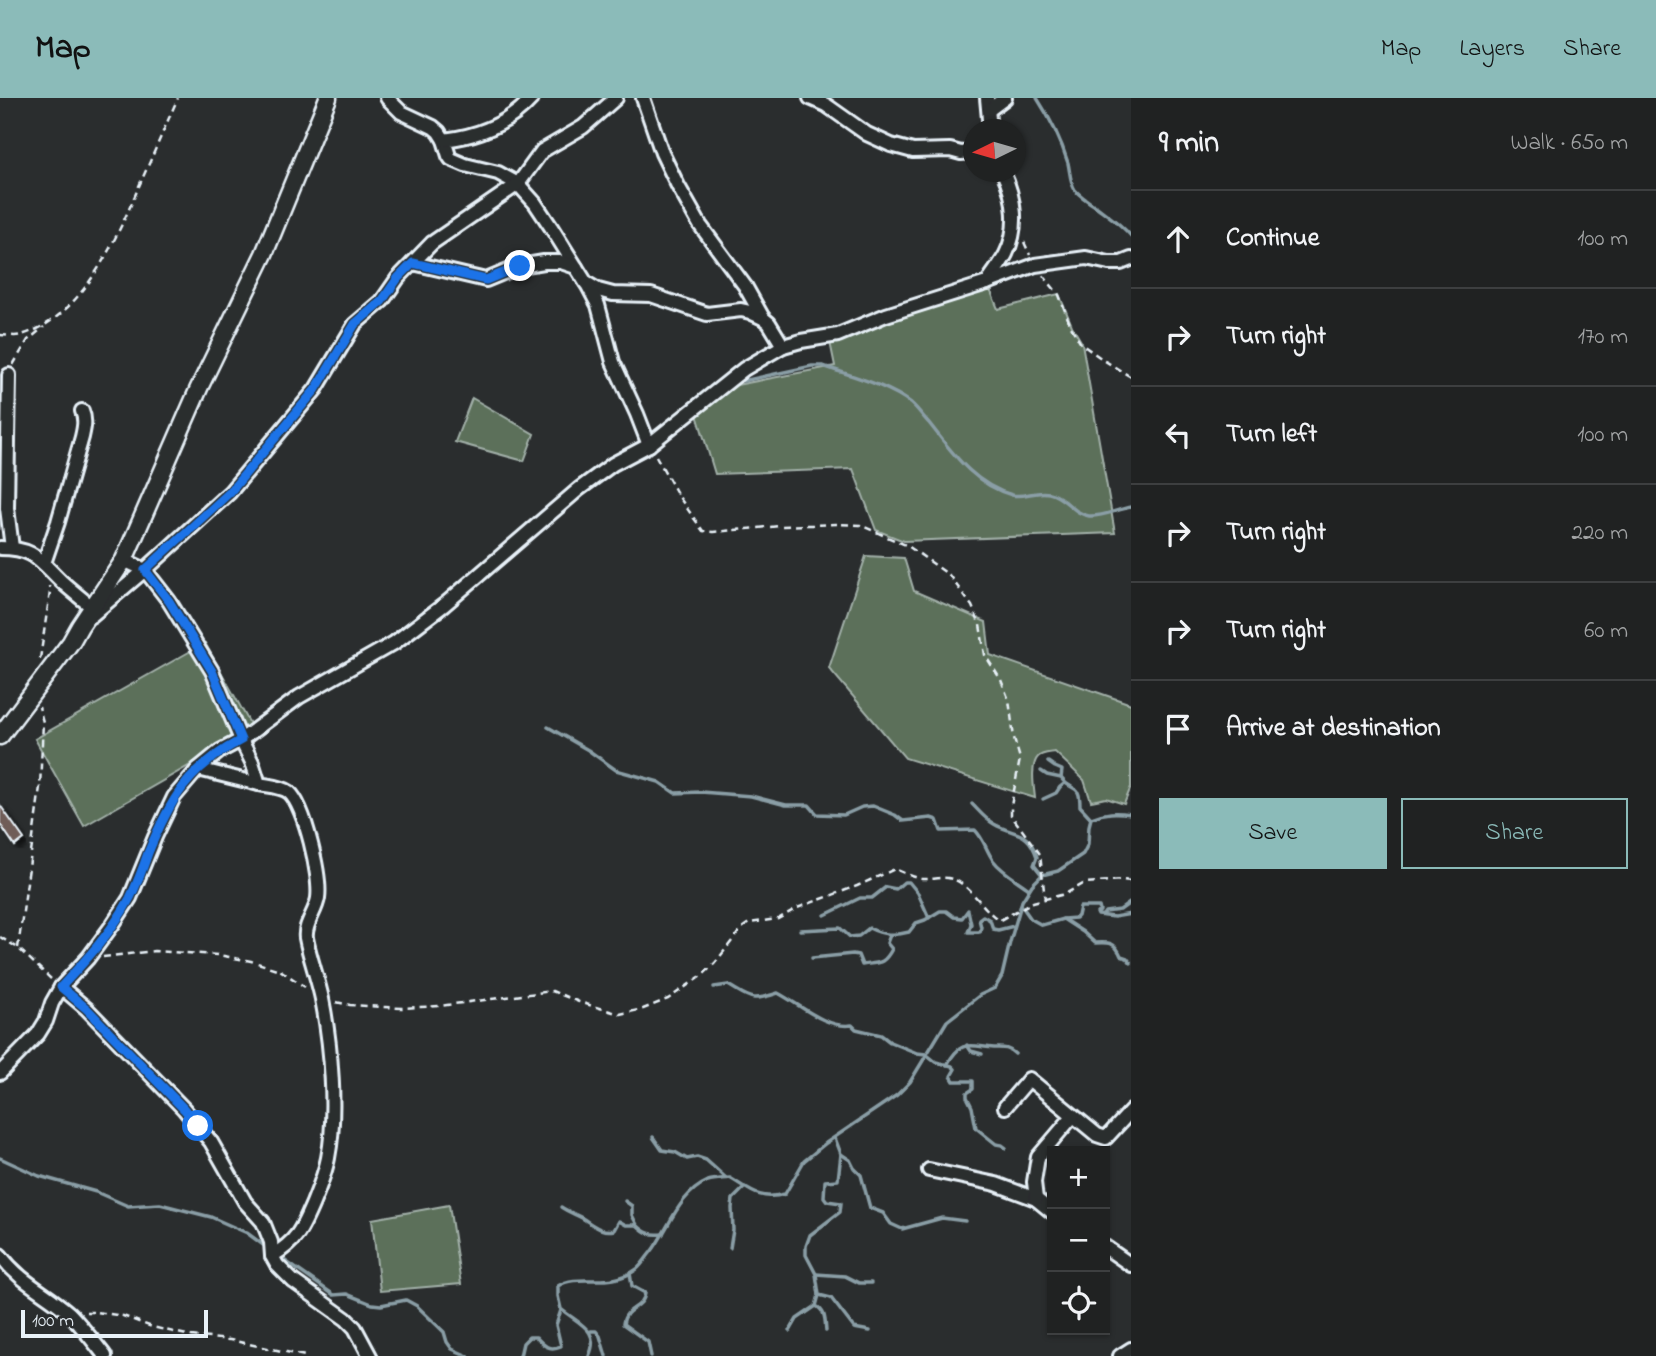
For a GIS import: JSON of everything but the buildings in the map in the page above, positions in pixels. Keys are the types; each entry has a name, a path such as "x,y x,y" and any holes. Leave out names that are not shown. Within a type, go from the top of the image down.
{"street":[{"path":"0,736 71,642 124,560 199,388 264,254 328,98"},
{"path":"387,98 401,112 433,127 444,140 451,159 498,173 518,184 540,211 598,305 613,362 649,444"},
{"path":"444,140 472,135 503,123 532,98"},
{"path":"79,626 230,492 316,389 355,324 382,301 398,278 432,243 518,184 542,151 583,127 616,98"},
{"path":"643,98 662,153 683,196 783,346"},
{"path":"810,98 826,104 867,134 891,145 913,151 950,150 963,153"},
{"path":"988,104 1005,98"},
{"path":"987,283 1012,241 1015,224 1007,182"},
{"path":"0,1073 38,1034 61,987 88,958 130,898 170,806 198,769 299,697 394,643 444,605 579,489 614,464 649,444 744,369 783,346 838,335 886,315 1035,265 1086,258 1109,263 1121,263 1131,259"},
{"path":"413,263 486,280 520,266 544,262 561,262 577,268"},
{"path":"586,283 613,294 651,295 707,314 741,310 764,318"},
{"path":"9,375 6,548 31,553 92,607"},
{"path":"44,563 82,437 85,424 82,411"},
{"path":"124,560 145,570 169,601 212,671 259,784"},
{"path":"198,769 281,788 290,793 311,842 316,862 318,901 305,932 322,999 331,1056 331,1140 322,1181 298,1233 288,1246 272,1256"},
{"path":"61,987 87,1009 184,1109 211,1142 245,1202 263,1222 276,1265 288,1277 346,1319 355,1328 370,1356"},
{"path":"1005,1107 1029,1079 1097,1135 1106,1138 1131,1111"},
{"path":"1037,1199 1034,1182 1038,1157 1073,1116"},
{"path":"929,1170 996,1184 1037,1199 1049,1209"},
{"path":"1110,1250 1131,1265"},
{"path":"0,1255 27,1283 69,1314 105,1356"},
{"path":"1121,1356 1131,1349"}],"path":[{"path":"9,375 28,340 75,300 96,274 123,223 178,98"},
{"path":"1015,224 1035,265 1059,295 1081,344 1131,377"},
{"path":"0,335 19,336 47,324"},
{"path":"649,444 679,497 704,531 839,524 860,526 908,546 949,575 972,606 980,625 985,655 1001,680 1009,700 1020,759 1011,815 1040,855 1045,900"},
{"path":"38,667 50,592 44,563"},
{"path":"18,948 40,788 43,722 34,690"},
{"path":"88,958 154,951 218,955 280,970 322,999 350,1005 402,1008 439,1006 552,991 620,1014 668,999 704,974 749,923 778,919 797,908 895,869 924,879 947,877 961,883 1000,920 1033,902 1065,894 1084,883 1131,881"},
{"path":"0,937 18,948 61,987"},
{"path":"69,1314 97,1312 123,1316 152,1327 191,1336 251,1344 305,1356"}],"green space":[{"path":"987,282 998,309 1059,294 1082,343 1115,533 904,541 876,530 853,469 715,474 695,408 726,387 835,366 829,337"},
{"path":"472,398 534,434 524,461 455,442"},
{"path":"866,556 904,558 914,591 986,622 990,655 1131,704 1131,787 1124,804 1106,798 1091,801 1084,780 1055,752 1038,757 1034,765 1035,798 905,758 829,668"},
{"path":"205,643 253,729 84,826 35,739"},
{"path":"449,1205 461,1284 380,1291 372,1219"}],"waterway":[{"path":"1037,98 1062,146 1075,190 1115,220 1131,236"},
{"path":"743,381 823,366 880,386 911,403 965,466 986,484 998,490 1017,496 1049,493 1083,515 1089,516 1131,507"},
{"path":"548,727 616,770 659,782 675,793 751,796 786,805 809,805 817,814 844,815 862,807 873,806 903,821 931,818 937,820 941,831 975,830 997,864 1029,889"},
{"path":"1048,762 1062,770 1061,778"},
{"path":"1041,771 1061,778 1077,791 1080,806 1091,818"},
{"path":"1043,799 1056,793 1065,783"},
{"path":"972,804 991,822 1025,837 1037,857 1034,865 1042,875"},
{"path":"589,1356 592,1347 590,1334 561,1309 558,1286 576,1280 616,1279 637,1269 689,1194 708,1181 730,1178 761,1195 785,1194 804,1161 897,1095 910,1082 947,1021 980,995 995,988 1002,976 1022,901 1042,875 1058,871 1083,854 1088,844 1091,818 1111,813 1131,814"},
{"path":"825,915 860,898 872,898 886,887 896,889 904,882 909,882 918,893 929,918"},
{"path":"1103,915 1105,912 1120,910 1131,902"},
{"path":"1021,905 1031,919 1042,925 1063,919 1095,943 1114,945 1121,956 1131,963"},
{"path":"1063,919 1076,918 1080,907 1099,907 1098,915 1114,917 1131,914"},
{"path":"800,930 840,928 850,937 859,936 869,928 898,934 909,932 916,923 940,911 962,918 968,910 971,924 968,932 980,932 979,919 983,916 990,920 993,929 1014,926"},
{"path":"812,958 853,954 858,955 862,965 880,962 892,949 887,943 890,935"},
{"path":"714,987 728,985 752,998 778,993 823,1020 852,1025 856,1029 881,1035 890,1042 952,1066 955,1069 951,1076 954,1081 973,1081 973,1089 967,1093 967,1097 976,1128 996,1144 1006,1148"},
{"path":"967,1045 971,1051 982,1054"},
{"path":"947,1065 957,1051 967,1046 1005,1048 1015,1054"},
{"path":"653,1137 662,1150 675,1152 687,1159 697,1157 706,1160 726,1178"},
{"path":"835,1138 841,1154 838,1180 825,1181 824,1197 827,1201 841,1203 840,1212 810,1235 806,1255 816,1274 819,1295 831,1298 854,1328 870,1331"},
{"path":"841,1154 850,1160 861,1175 870,1208 883,1213 891,1224 902,1229 942,1218 965,1221"},
{"path":"0,1158 39,1176 96,1192 128,1206 160,1204 211,1217 247,1233 266,1247"},
{"path":"730,1248 733,1199 745,1187"},
{"path":"625,1201 632,1206 632,1215 637,1225"},
{"path":"561,1207 605,1230 614,1230 619,1221 626,1225 637,1225 649,1233 663,1234"},
{"path":"278,1256 334,1295 347,1294 381,1305 406,1300 417,1306 444,1332 452,1349 468,1356"},
{"path":"630,1273 632,1286 645,1293 641,1302 624,1318 623,1324 648,1342 651,1356"},
{"path":"816,1274 845,1276 859,1283 871,1283"},
{"path":"790,1331 797,1319 816,1306 819,1295"},
{"path":"816,1306 823,1313 826,1331"},
{"path":"520,1356 523,1343 529,1337 536,1337 550,1348 561,1346 556,1325 561,1310"},
{"path":"591,1331 596,1331 600,1336 606,1356"}],"route":[{"path":"198,1126 87,1009 61,987 88,958 130,898 174,797 198,769 220,751 241,740 212,671 169,601 145,570 230,492 316,389 355,324 382,301 398,278 413,263 481,280 520,266"}]}
